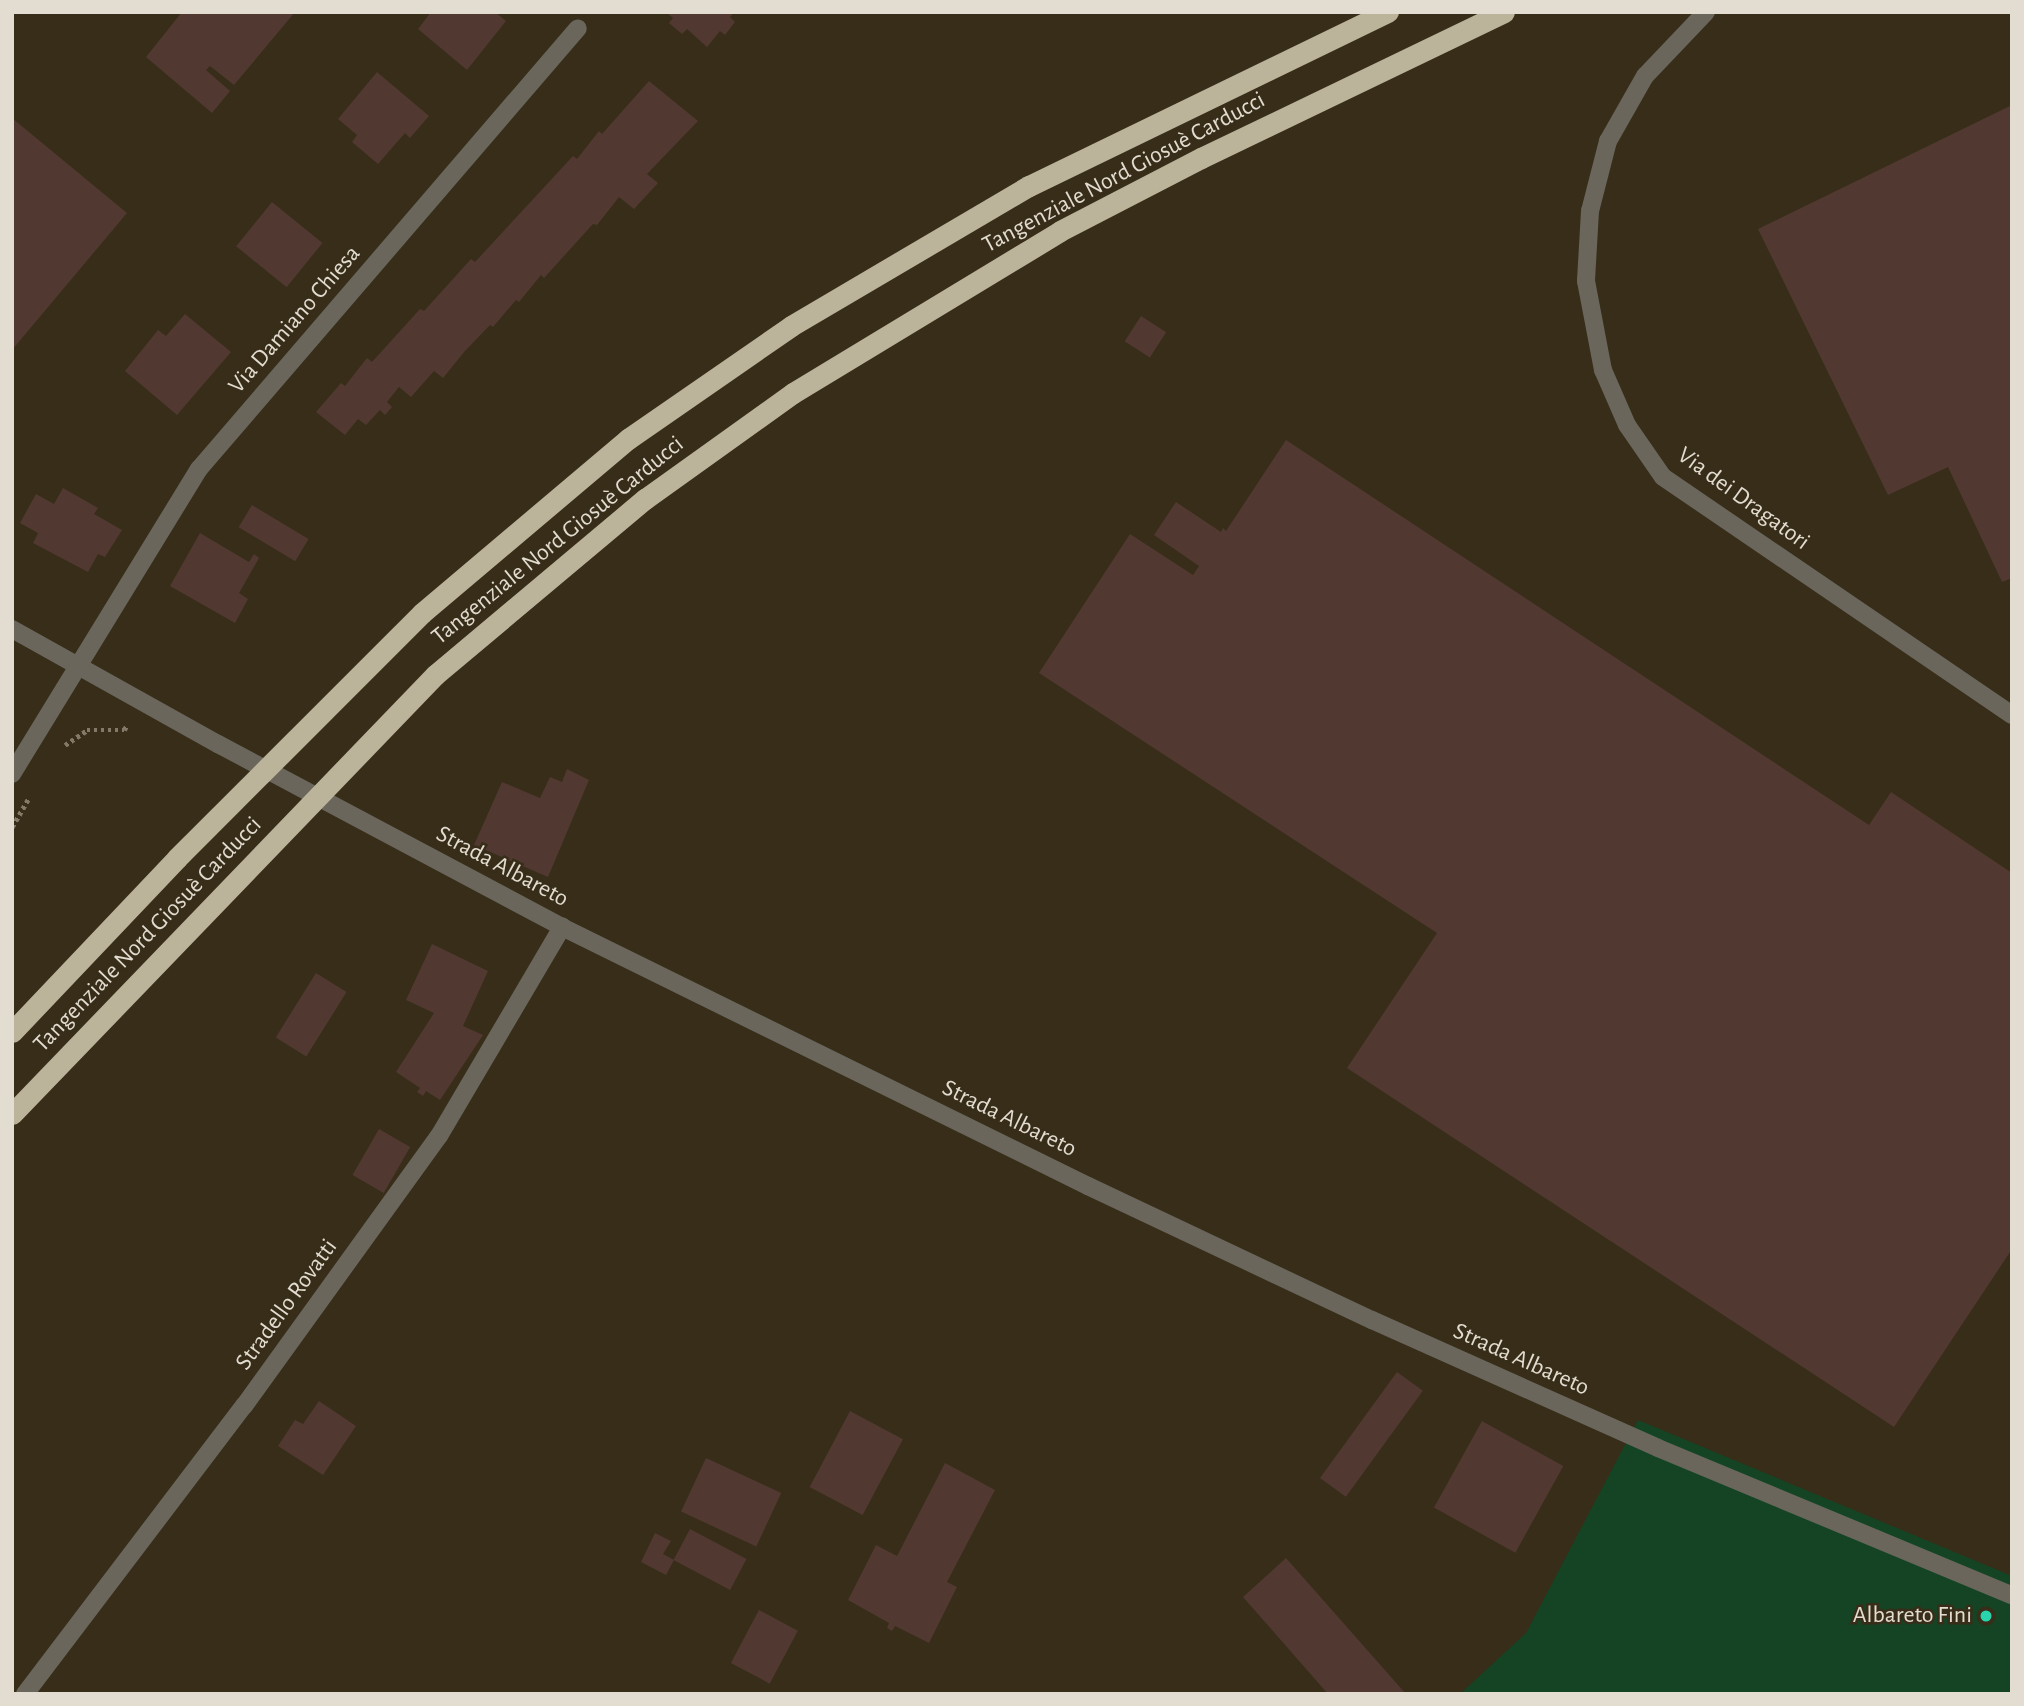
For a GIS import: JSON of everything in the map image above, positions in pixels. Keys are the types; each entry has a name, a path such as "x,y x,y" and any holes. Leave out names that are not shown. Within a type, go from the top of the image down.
{"highway":[{"name":"Tangenziale Nord Giosuè Carducci","path":"12,1032 177,858 422,612 628,439 791,326 1029,186 1388,12"},
{"name":"Tangenziale Nord Giosuè Carducci","path":"12,1114 435,675 645,499 793,393 1060,230 1200,158 1504,12"}],"street":[{"name":"Via dei Dragatori","path":"1706,12 1645,76 1608,141 1590,211 1586,281 1603,370 1627,425 1662,477 2012,715"},
{"name":"Via Damiano Chiesa","path":"12,774 199,470 578,28"},
{"name":"Strada Albareto","path":"12,629 146,704 562,927 1088,1185 1372,1320 1658,1448 2012,1595"},
{"name":"Stradello Rovatti","path":"25,1694 244,1406 439,1136 562,927"}],"path":[{"path":"56,751 87,730 124,730 146,704"},
{"path":"12,827 31,794"}],"green space":[{"path":"1638,1420 2012,1576 2012,1694 1460,1694 1526,1633"}],"building":[{"path":"182,12 295,12 234,85 210,66 206,70 230,91 212,113 146,57"},
{"path":"431,12 495,12 506,21 467,70 418,29"},
{"path":"666,12 734,12 730,17 735,22 725,35 720,31 707,47 687,29 682,34 669,23 673,18"},
{"path":"377,72 429,116 410,138 405,133 378,164 352,142 357,135 338,119"},
{"path":"649,81 698,121 647,174 658,183 634,209 619,197 597,225 593,224 544,278 541,275 519,302 516,300 493,327 490,325 443,378 434,371 411,397 399,387 387,402 392,407 385,415 380,410 366,425 358,419 345,435 316,412 341,383 345,386 367,358 372,362 420,309 424,311 471,259 475,262 573,156 577,159 599,131 602,134"},
{"path":"2012,105 2012,578 2002,582 1948,467 1888,495 1758,229"},
{"path":"12,118 127,213 12,350"},
{"path":"272,202 323,243 287,287 236,246"},
{"path":"185,314 231,352 177,415 125,371 158,330 166,336"},
{"path":"1141,316 1166,332 1150,357 1125,341"},
{"path":"1286,440 1869,825 1891,792 2012,873 2012,1249 1894,1427 1347,1068 1437,933 1039,673 1130,534 1193,575 1199,566 1154,535 1176,502 1221,532 1223,528 1226,531"},
{"path":"63,488 98,508 94,514 122,530 105,557 98,554 88,572 33,543 38,533 20,523 36,494 54,504"},
{"path":"252,505 309,539 295,561 239,527"},
{"path":"200,533 249,562 254,554 259,558 239,593 248,599 235,623 170,586"},
{"path":"567,769 589,780 548,877 474,845 502,782 540,798 550,777 562,782"},
{"path":"432,944 488,971 463,1026 483,1035 440,1100 426,1091 423,1096 417,1092 420,1088 396,1072 434,1013 406,1000"},
{"path":"316,973 347,992 306,1057 276,1037"},
{"path":"379,1129 410,1147 384,1193 352,1175"},
{"path":"1397,1372 1423,1391 1346,1497 1320,1478"},
{"path":"319,1401 356,1426 323,1475 278,1446 295,1420 303,1424"},
{"path":"850,1411 903,1439 863,1515 810,1487"},
{"path":"1482,1421 1563,1466 1515,1553 1434,1508"},
{"path":"706,1458 781,1493 756,1547 681,1511"},
{"path":"945,1463 995,1490 947,1582 957,1587 929,1643 895,1626 892,1631 887,1628 889,1623 848,1600 876,1545 897,1556"},
{"path":"690,1529 747,1559 730,1590 674,1560"},
{"path":"655,1533 671,1541 663,1554 674,1560 666,1575 641,1562"},
{"path":"1286,1558 1406,1694 1328,1694 1243,1597"},
{"path":"759,1610 798,1631 770,1684 731,1663"}],"place":[{"name":"Albareto Fini","path":"1986,1616"}]}
